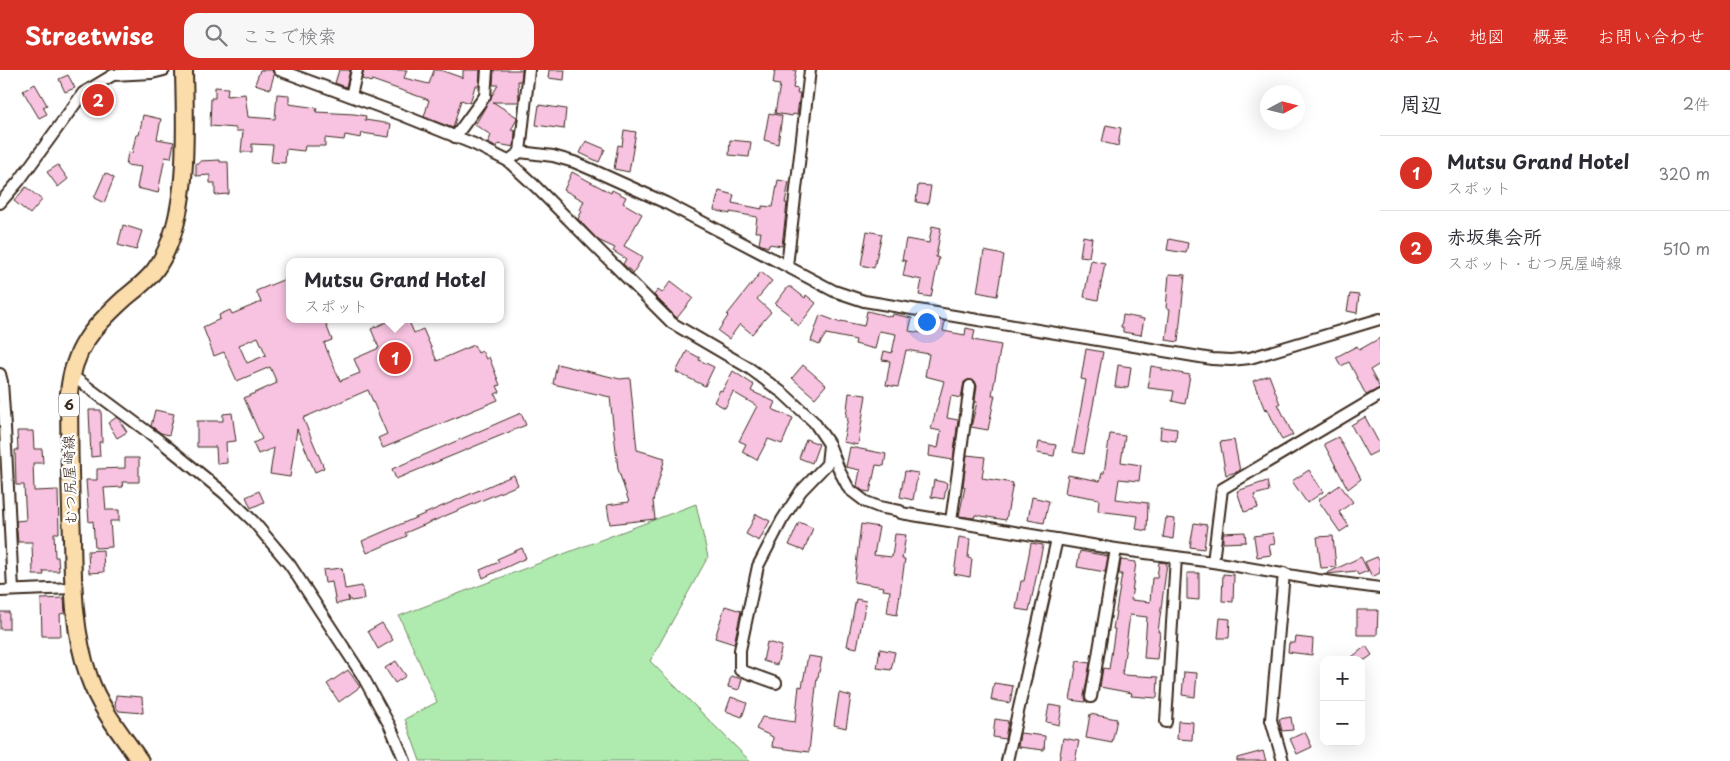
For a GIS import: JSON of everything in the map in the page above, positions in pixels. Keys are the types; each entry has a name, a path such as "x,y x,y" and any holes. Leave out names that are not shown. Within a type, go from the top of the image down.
{"main road":[{"name":"むつ尻屋崎線","path":"140,761 100,700 89,678 81,652 76,623 74,588 69,437 70,374 87,337 104,317 155,270 174,230 183,175 185,142 184,70"}],"street":[{"path":"0,203 19,181 82,93 113,75 152,73 164,70"},
{"path":"279,70 455,137 508,161 672,323 749,368 784,394 814,422 829,444 840,472 850,490 866,502 879,507 900,511 901,513 1116,549 1380,588"},
{"path":"351,96 357,70"},
{"path":"455,137 485,96 487,70"},
{"path":"520,152 529,70"},
{"path":"787,266 810,70"},
{"path":"508,161 520,152 553,156 581,165 666,203 834,291 864,301 1212,359 1231,360 1250,358 1380,319"},
{"path":"0,374 5,427 13,590"},
{"path":"70,374 164,444 224,493 252,521 284,558 362,675 390,726 405,761"},
{"path":"951,521 970,386"},
{"path":"1213,562 1222,489 1380,395"},
{"path":"776,683 740,670 740,650 748,608 758,566 782,520 801,491 827,464 829,444"},
{"path":"1007,761 1057,538"},
{"path":"1091,697 1116,549"},
{"path":"1166,722 1176,557"},
{"path":"1283,761 1271,720 1284,574"},
{"path":"0,591 74,588"}],"green space":[{"path":"696,504 708,557 650,661 750,761 420,761 405,719 437,702 399,616"}],"building":[{"path":"260,70 272,70 274,75 270,89 255,84"},
{"path":"339,70 350,70 346,87 335,83"},
{"path":"364,70 407,70 404,78 429,84 434,70 440,70 463,78 463,70 480,70 479,86 475,86 470,103 461,100 453,128 424,117 429,100 372,80 371,82 362,79"},
{"path":"494,70 522,70 521,81 518,81 519,102 493,102 517,117 511,130 515,131 514,147 498,144 497,148 488,143 491,135 475,125 498,85 493,85"},
{"path":"549,70 565,70 564,80 548,78"},
{"path":"775,70 796,70 793,88 798,89 797,93 800,93 797,115 775,113 780,85 773,84"},
{"path":"68,75 75,88 65,92 59,79"},
{"path":"35,84 47,105 43,107 47,114 39,118 23,91"},
{"path":"215,87 228,88 227,96 245,94 248,117 275,119 277,94 289,95 289,104 317,108 316,112 354,114 366,116 365,120 391,124 389,137 362,133 361,138 345,135 344,140 325,138 325,146 305,146 304,151 286,149 285,163 271,162 273,145 252,144 252,152 241,152 243,131 236,131 236,128 210,126 211,98 215,98"},
{"path":"101,90 111,101 97,113 86,100"},
{"path":"539,105 566,109 564,129 536,125"},
{"path":"769,113 782,116 778,144 764,140"},
{"path":"143,115 161,119 157,139 174,142 171,158 165,157 158,193 137,188 141,167 126,165 128,152 132,153 136,135 139,135"},
{"path":"1106,125 1121,128 1118,146 1102,142"},
{"path":"624,130 636,132 629,172 614,169 618,145 622,146"},
{"path":"730,140 751,142 749,157 729,155"},
{"path":"586,141 605,149 599,162 580,153"},
{"path":"220,160 220,162 228,162 229,194 215,195 215,183 210,183 210,175 196,176 196,163"},
{"path":"58,165 68,179 58,187 47,172"},
{"path":"572,172 611,193 612,190 626,197 623,203 642,214 624,246 643,257 633,273 623,264 626,259 613,251 615,248 598,240 578,219 584,201 564,190"},
{"path":"105,173 114,178 104,203 94,198"},
{"path":"778,180 789,182 785,203 787,203 782,246 769,244 768,247 759,244 761,232 755,232 757,217 714,210 719,191 734,195 732,203 762,209 762,206 773,207"},
{"path":"918,185 931,186 928,204 916,202"},
{"path":"26,187 42,200 30,214 14,201"},
{"path":"123,225 142,231 136,250 118,245"},
{"path":"932,226 941,228 936,257 939,258 931,297 919,295 922,280 903,276 906,261 902,260 906,239 929,243"},
{"path":"867,231 882,234 874,268 861,265"},
{"path":"1083,236 1092,238 1089,257 1080,256"},
{"path":"1169,239 1188,243 1186,253 1167,250"},
{"path":"984,251 1004,255 997,296 977,292"},
{"path":"1091,260 1105,263 1098,300 1084,297"},
{"path":"761,272 772,281 757,299 771,312 752,334 740,324 729,339 718,331 727,315"},
{"path":"1169,274 1185,275 1178,342 1166,340 1170,309 1166,308"},
{"path":"286,279 286,323 326,323 332,340 324,343 340,381 360,373 354,359 379,348 371,329 384,323 410,323 414,333 423,329 437,361 474,345 478,353 482,351 486,359 489,357 500,385 497,386 500,392 495,394 498,400 383,448 378,438 387,434 368,390 303,418 324,468 315,472 297,429 290,477 270,474 274,448 258,454 253,443 262,439 244,398 277,383 270,367 237,381 224,352 214,356 203,327 220,319 219,315 230,310 232,314 261,302 256,291","holes":["258,337 266,355 247,363 239,345"]},
{"path":"671,281 693,298 677,318 654,295 658,290 662,293"},
{"path":"788,287 791,287 805,298 806,295 816,303 799,326 790,318 791,316 775,304"},
{"path":"1350,294 1359,295 1357,313 1347,311"},
{"path":"867,311 892,317 893,314 912,318 909,331 929,334 932,319 945,321 943,331 965,335 966,328 975,330 973,340 1001,345 992,395 995,395 988,430 971,427 977,402 975,401 977,386 975,381 968,380 964,382 961,398 951,396 947,418 958,420 953,460 929,456 930,446 938,448 941,431 931,429 944,381 925,376 929,354 906,350 898,387 886,385 890,361 882,360 884,351 892,353 896,334 879,331 875,349 855,344 856,340 826,334 819,345 811,341 820,315 841,323 841,321 864,326"},
{"path":"1123,315 1144,319 1141,335 1123,332 1123,327 1121,327"},
{"path":"1380,338 1380,364 1370,370 1380,388 1366,395 1349,362 1341,366 1336,357 1357,346 1359,350"},
{"path":"1086,349 1103,352 1084,454 1073,452 1086,380 1081,379"},
{"path":"687,351 700,358 699,360 714,367 705,386 676,372"},
{"path":"557,364 620,379 630,378 637,450 665,458 653,501 655,519 610,524 607,505 629,502 618,469 610,397 553,384"},
{"path":"803,365 826,385 815,398 792,378"},
{"path":"1118,365 1131,367 1128,388 1115,387"},
{"path":"1151,366 1190,375 1185,404 1172,401 1174,391 1148,388"},
{"path":"733,371 754,385 751,391 775,402 772,409 793,418 782,444 768,439 757,460 742,452 746,444 739,441 757,406 733,392 725,408 714,402"},
{"path":"1269,375 1280,404 1278,404 1293,435 1282,440 1267,408 1265,410 1253,381"},
{"path":"849,393 866,395 858,445 843,442 848,418 846,417"},
{"path":"89,410 101,410 102,442 99,442 100,456 91,457"},
{"path":"155,410 174,414 169,435 161,433 151,426"},
{"path":"232,413 236,441 226,442 227,463 217,464 216,447 197,447 197,421 223,421 223,414"},
{"path":"521,413 526,425 396,479 392,469"},
{"path":"117,417 127,432 117,438 108,423"},
{"path":"1365,417 1380,445 1380,450 1368,456 1351,425"},
{"path":"1161,427 1177,429 1176,441 1160,439"},
{"path":"17,431 33,431 34,449 42,449 43,463 33,463 34,491 58,490 59,533 54,533 55,557 58,557 59,571 43,571 44,575 33,575 32,542 18,542 16,521 26,520 24,485 16,485 15,450 18,450"},
{"path":"1110,434 1125,436 1121,462 1141,465 1139,481 1119,479 1116,499 1148,503 1147,531 1136,529 1138,516 1098,511 1099,499 1065,493 1068,475 1100,481 1102,473 1104,473"},
{"path":"1338,437 1361,479 1348,489 1324,444"},
{"path":"806,439 819,444 812,463 799,458"},
{"path":"1234,440 1240,471 1226,475 1220,442"},
{"path":"1039,442 1056,445 1054,456 1037,453"},
{"path":"850,447 886,454 884,466 876,465 870,492 863,491 857,486 860,470 846,467"},
{"path":"967,455 985,457 982,478 1013,483 1006,520 975,515 974,518 959,516 965,487 963,486"},
{"path":"125,458 139,458 139,482 122,482 123,487 104,488 106,510 119,510 119,521 110,521 112,547 95,548 93,521 89,522 86,480 97,480 97,469 125,468"},
{"path":"1309,470 1323,492 1307,503 1292,481"},
{"path":"905,471 918,473 913,500 900,497"},
{"path":"514,475 518,485 405,533 407,536 367,553 362,541"},
{"path":"934,480 947,483 944,499 931,497"},
{"path":"1267,481 1269,491 1254,495 1258,508 1244,512 1237,491"},
{"path":"1340,485 1353,502 1339,512 1349,526 1340,532 1318,500"},
{"path":"259,491 264,502 251,508 246,497"},
{"path":"1032,497 1049,501 1044,523 1028,520"},
{"path":"756,514 770,521 759,541 746,534"},
{"path":"1166,518 1175,519 1173,539 1163,537"},
{"path":"799,522 813,528 804,551 789,545"},
{"path":"1194,523 1207,525 1204,549 1190,547"},
{"path":"861,524 879,527 874,555 892,557 895,534 906,535 902,559 905,559 897,615 887,613 890,591 883,590 884,587 854,582"},
{"path":"1245,532 1246,542 1223,543 1223,533"},
{"path":"1273,533 1275,544 1269,545 1271,555 1257,557 1254,536"},
{"path":"1333,536 1336,567 1321,568 1317,537"},
{"path":"959,537 970,539 968,558 972,559 970,577 954,574"},
{"path":"1031,543 1043,545 1029,611 1016,609 1021,581 1024,581"},
{"path":"522,548 526,558 483,578 480,570 499,562 497,559"},
{"path":"103,550 104,572 89,573 88,551"},
{"path":"1080,551 1108,556 1105,572 1077,567"},
{"path":"1361,557 1368,571 1358,575 1356,571 1327,574 1327,573"},
{"path":"1377,557 1380,562 1380,573 1372,577 1365,562"},
{"path":"1121,560 1136,562 1131,600 1150,602 1152,578 1157,578 1159,562 1167,563 1158,632 1160,632 1157,659 1144,658 1147,617 1130,615 1122,675 1158,677 1157,698 1131,696 1132,693 1100,687 1103,668 1109,669 1122,574 1119,574"},
{"path":"342,568 345,589 362,586 364,599 351,601 348,596 349,601 336,604 332,582 325,583 323,570"},
{"path":"1187,573 1199,573 1199,600 1187,599"},
{"path":"1223,574 1234,575 1233,602 1222,601"},
{"path":"64,598 65,613 60,614 61,636 42,636 41,599"},
{"path":"856,599 866,601 857,648 847,646"},
{"path":"725,606 741,611 734,644 715,638"},
{"path":"1357,610 1378,610 1377,635 1357,635"},
{"path":"0,612 9,612 9,629 0,629"},
{"path":"1220,618 1230,619 1229,638 1218,638"},
{"path":"382,623 393,640 378,649 368,631"},
{"path":"1296,637 1313,639 1312,655 1288,652 1289,643 1295,643"},
{"path":"767,642 782,646 777,665 763,661"},
{"path":"1366,646 1372,655 1365,660 1365,656 1353,656"},
{"path":"880,649 895,652 891,670 877,668"},
{"path":"808,656 822,658 817,677 809,752 772,747 773,737 756,729 762,717 795,722 799,686 802,687"},
{"path":"396,661 406,676 395,683 385,668"},
{"path":"1077,661 1090,663 1084,696 1085,702 1070,700"},
{"path":"348,670 360,687 339,702 327,684"},
{"path":"1184,672 1197,673 1195,697 1182,695"},
{"path":"731,676 742,679 739,690 728,687"},
{"path":"994,683 1013,686 1010,703 991,700"},
{"path":"839,693 851,696 846,728 834,725"},
{"path":"116,695 142,697 143,713 119,711 115,706"},
{"path":"731,697 747,703 742,717 726,711"},
{"path":"1049,705 1062,707 1059,725 1046,722"},
{"path":"1090,714 1117,719 1112,743 1086,738"},
{"path":"1291,717 1293,730 1282,731 1279,719"},
{"path":"995,719 1008,721 1005,739 993,737"},
{"path":"1178,721 1193,722 1192,740 1177,739"},
{"path":"1305,732 1312,747 1297,754 1290,739"},
{"path":"1020,733 1045,736 1044,750 1018,747"},
{"path":"1063,738 1079,741 1075,761 1059,761"},
{"path":"1263,751 1266,761 1237,761 1237,758"}],"place":[{"name":"赤坂集会所","path":"98,100"},
{"name":"Mutsu Grand Hotel","path":"395,358"}]}
